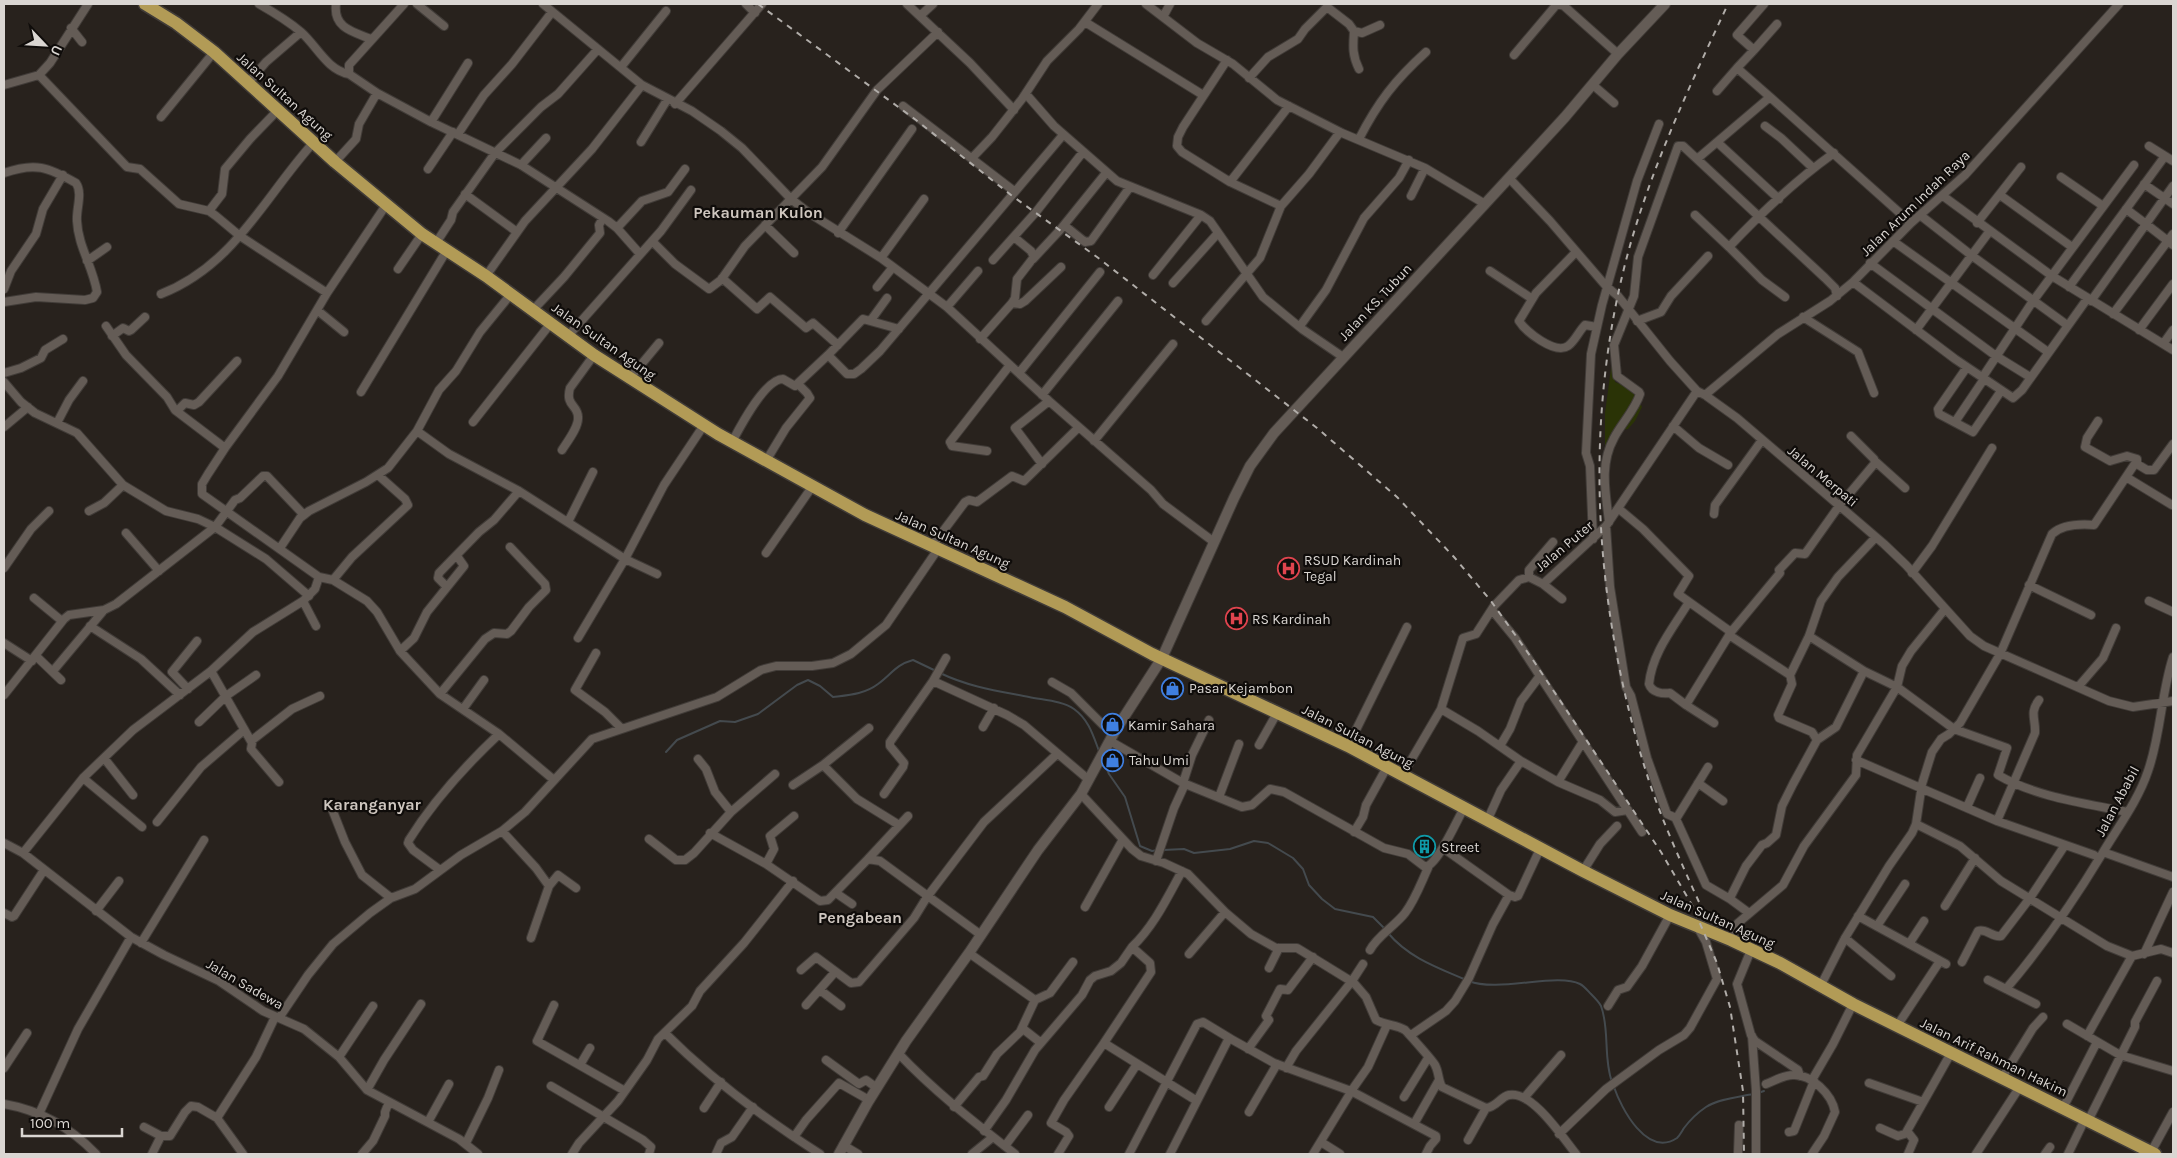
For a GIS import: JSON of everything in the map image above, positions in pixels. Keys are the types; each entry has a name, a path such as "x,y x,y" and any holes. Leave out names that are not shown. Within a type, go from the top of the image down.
{"highway":[{"name":"Jalan Sultan Agung","path":"150,5 214,52 335,162 422,234 486,276 594,355 732,442 865,515 1066,607 1152,654 1277,712 1403,774 1487,821 1583,871 1670,914 1732,940 1821,985"},
{"name":"Jalan Arif Rahman Hakim","path":"1821,985 1852,1004 2152,1154"}],"main road":[{"name":"Jalan KS. Tubun","path":"841,1150 898,1053 969,953 1038,850 1081,794 1115,731 1162,658 1250,466 1274,433 1593,86 1618,54 1665,4"}],"street":[{"path":"4,85 39,75 50,63 88,4"},
{"path":"259,4 320,51 332,68 349,74 376,95 494,154 521,165 553,189 601,220 618,228 638,257"},
{"path":"336,4 336,15 341,26 371,39"},
{"path":"349,74 349,65 404,4"},
{"path":"417,4 444,26"},
{"path":"543,4 642,85 708,121 735,143 791,199 838,233 881,258 947,307 1078,428 1151,490 1163,504 1214,542"},
{"path":"746,4 755,13"},
{"path":"641,142 671,102 762,4"},
{"path":"907,4 921,15 1014,110"},
{"path":"921,15 933,4"},
{"path":"972,158 1014,110 1047,61 1085,22 1098,4"},
{"path":"1146,4 1198,43 1227,60 1266,93 1340,132 1425,168 1485,204"},
{"path":"1163,18 1170,4"},
{"path":"1514,55 1557,4 1564,6 1618,54"},
{"path":"1754,50 1737,35 1764,4"},
{"name":"Jalan Arum Indah Raya","path":"1705,395 1767,343 1803,317 1837,296 1852,282 1911,223 1965,175 2119,4"},
{"path":"1250,78 1268,57 1298,39 1305,28 1327,6 1349,24 1354,31 1362,33 1380,25"},
{"path":"621,68 666,11"},
{"path":"428,169 453,134 512,64 552,12"},
{"path":"1085,22 1203,95"},
{"path":"1717,91 1777,24"},
{"path":"71,28 82,42"},
{"path":"1354,31 1353,56 1359,69"},
{"path":"652,241 686,273 709,289 722,278 745,246 822,167 876,90 938,32"},
{"path":"248,83 266,62 299,33"},
{"path":"436,243 464,194 494,154 534,114 558,94 598,49"},
{"path":"161,117 214,52"},
{"path":"1358,140 1373,112 1390,87 1426,52"},
{"path":"1227,60 1183,127 1178,137 1177,146 1182,152 1230,182 1281,206"},
{"path":"431,122 468,63"},
{"path":"1737,68 1911,223"},
{"path":"39,75 127,167 140,169 179,204 209,211 240,236 327,293"},
{"path":"486,276 517,232 553,189 592,149 642,85"},
{"path":"1593,86 1614,103"},
{"path":"1026,94 1063,135 1106,172 1130,188 1201,215 1210,221 1263,297 1343,357"},
{"path":"335,162 356,139 359,124 376,95"},
{"path":"1697,159 1770,97"},
{"path":"903,106 1014,191"},
{"path":"1230,182 1289,106"},
{"path":"209,211 222,194 225,169 278,110"},
{"path":"1593,540 1590,466 1586,457 1592,354 1606,286 1637,181 1659,124"},
{"path":"1765,126 1781,138 1812,168"},
{"path":"838,233 912,129"},
{"path":"1206,322 1246,272 1260,258 1281,206 1309,174 1340,132"},
{"path":"828,355 844,372 850,375 854,374 880,351 1063,135"},
{"path":"521,165 546,138"},
{"path":"161,294 207,269 226,253 314,142"},
{"path":"1716,142 1779,198"},
{"path":"1749,913 1706,885 1676,818 1667,814 1657,790 1631,696 1626,687 1610,587 1605,460 1613,439 1640,394 1618,378 1615,366 1614,345 1634,296 1638,257 1678,146 1683,146 1825,278 1835,288 1837,296"},
{"path":"2149,146 2173,161"},
{"path":"993,260 1083,152"},
{"path":"1729,247 1758,216 1812,168 1834,153"},
{"path":"2069,286 2165,156"},
{"path":"1300,326 1326,290 1364,218 1394,185 1409,160"},
{"path":"1955,422 2033,301 2134,165"},
{"path":"4,173 30,166 50,169 63,175 78,186 77,220 81,246 90,259 97,292 92,298 72,300 36,297 4,300"},
{"path":"1977,223 2021,167"},
{"path":"1411,196 1425,168"},
{"path":"618,228 642,201 665,194 684,169"},
{"path":"980,339 1012,303 1016,293 1017,278 1064,225 1106,172"},
{"path":"4,289 11,271 36,234 44,209 63,175"},
{"path":"2061,177 2102,206"},
{"name":"Jalan Merpati","path":"1508,178 1606,286 1629,308 1637,321 1697,391 1705,395 1762,440 1875,538 1912,573 1970,636 2000,654 2053,674 2109,701 2133,707 2173,701"},
{"path":"2144,184 2173,204"},
{"path":"1852,282 2001,391 2010,397 2017,396 2067,325 2089,300 2173,186"},
{"path":"672,187 686,198"},
{"path":"1064,225 1085,242 1091,241 1130,188"},
{"path":"568,336 652,241 691,190"},
{"path":"464,194 517,232"},
{"path":"2000,195 2072,247"},
{"path":"1943,196 1989,232 2052,276 2173,350"},
{"path":"881,258 924,199"},
{"path":"316,626 306,599 266,559 221,520 206,498 202,484 225,448 278,376 327,293 386,205"},
{"path":"2113,314 2172,240 2146,224 2126,208"},
{"path":"1152,275 1201,215"},
{"path":"1695,215 1762,280 1775,288 1785,298"},
{"path":"1920,215 2067,325"},
{"path":"533,310 564,277 600,233 601,220"},
{"path":"765,225 794,253"},
{"path":"1916,330 1989,232"},
{"path":"1173,283 1218,233"},
{"path":"398,269 422,234"},
{"path":"1014,237 1031,251 1034,257 1033,260"},
{"path":"1894,240 2049,351"},
{"path":"90,259 107,247"},
{"path":"361,392 447,250"},
{"path":"1576,252 1531,298 1519,319 1544,343 1556,348 1568,346 1585,325 1598,327"},
{"path":"1637,321 1661,312 1671,296 1708,256"},
{"path":"1870,263 1996,356 2030,378"},
{"path":"877,287 893,267"},
{"path":"1012,303 1020,304 1025,301 1061,267"},
{"path":"947,307 978,271"},
{"path":"1490,271 1531,298"},
{"path":"1019,372 1100,272"},
{"path":"722,278 757,309 770,297 806,328 814,324 838,345"},
{"path":"2139,330 2173,284"},
{"path":"280,548 304,515 317,506 388,468 417,431 439,390 456,371 480,332 511,294"},
{"path":"871,320 886,298"},
{"path":"1042,395 1118,301"},
{"path":"317,310 344,332"},
{"path":"112,336 122,328 131,330 145,317"},
{"path":"1803,317 1858,352 1874,393"},
{"path":"732,442 760,397 776,381 784,379 792,385 798,384 861,320 871,320 899,330"},
{"path":"474,422 551,323"},
{"path":"106,326 126,355 167,397 177,411 225,448"},
{"path":"2163,344 2173,330"},
{"path":"5,372 22,368 41,358 45,350 63,339"},
{"path":"630,378 659,343"},
{"path":"1094,440 1173,344"},
{"path":"562,450 578,421 577,412 570,404 570,388 594,355"},
{"path":"177,411 185,403 194,405 199,402 237,361"},
{"path":"987,451 952,446 950,442 1010,365"},
{"path":"1967,367 1937,411 1939,414 1973,432 2001,391"},
{"path":"59,420 83,380"},
{"path":"4,382 28,407 59,420 78,433 123,485 166,511 198,519 221,520 280,548 317,583"},
{"path":"766,461 810,398 798,384"},
{"name":"Jalan Puter","path":"1403,774 1441,709 1463,638 1476,634 1481,630 1492,610 1519,580 1530,577 1543,584 1593,540 1619,509 1697,391"},
{"path":"1042,464 1015,428 1048,401"},
{"path":"4,427 28,407"},
{"path":"2098,421 2087,438 2085,447 2110,461 2129,456 2137,459 2137,464 2147,470 2154,470 2173,444"},
{"path":"578,638 626,559 656,499 704,425"},
{"path":"1673,426 1699,448 1728,465"},
{"path":"217,1118 256,1057 275,1021 308,975 333,944 370,913 391,898 411,892 461,854 502,831 525,812 592,739 718,697 761,670 776,666 812,666 833,663 851,654 886,625 965,502 969,500 977,502 1012,476 1024,481 1078,428"},
{"path":"417,431 462,462 519,491 626,559 656,574"},
{"path":"1851,436 1905,488"},
{"path":"1714,514 1715,505 1762,440"},
{"path":"1912,573 1932,546 1992,448"},
{"path":"1686,705 1730,633 1780,574 1779,570 1795,553 1805,554 1839,506 1876,462"},
{"path":"1821,985 1845,938 1916,824 1922,787 1932,752 1941,739 1954,730 1964,716 2000,654 2054,531 2076,525 2094,525 2134,465 2137,464"},
{"path":"568,522 593,472"},
{"path":"4,695 62,621 69,615 104,610 116,604 221,520 235,500 240,498 265,475 304,515"},
{"path":"23,853 83,778 133,730 211,671 260,627 306,599 317,583 333,580 352,557 408,505 405,499 378,475"},
{"path":"2126,477 2172,505"},
{"path":"89,511 104,503 123,485"},
{"path":"766,553 812,487"},
{"path":"447,587 439,581 438,576 479,532 510,503 519,491"},
{"path":"1619,509 1690,576 1677,592 1790,676"},
{"path":"4,568 31,529 49,511"},
{"path":"126,533 159,571"},
{"path":"1817,740 1812,732 1778,717 1792,684 1790,676 1809,636 1820,601 1826,591 1875,538"},
{"path":"1530,577 1529,570 1553,542"},
{"path":"440,694 485,639 494,634 507,634 511,631 528,608 546,590 545,584 510,547"},
{"path":"400,651 414,638 427,612 464,565 457,556"},
{"path":"333,580 367,601 377,612 400,651 440,694 499,734 554,780"},
{"path":"1543,584 1562,599"},
{"path":"2029,586 2091,615"},
{"path":"34,598 62,621"},
{"path":"2149,601 2173,612"},
{"path":"1689,602 1665,643 1660,647 1649,684 1654,690 1663,694 1670,693 1714,723"},
{"path":"1732,940 1738,923 1783,885 1804,846 1856,775 1856,760 1860,748 1897,687 1902,666 1911,651 1945,609"},
{"path":"53,671 104,610"},
{"path":"1492,610 1514,638 1642,832"},
{"path":"90,626 141,659 180,695"},
{"path":"1348,746 1407,627"},
{"path":"2078,687 2103,658 2116,628"},
{"path":"1809,636 1864,671 1897,687 1954,730 2007,748 1998,775 2013,783 2070,800 2127,812"},
{"path":"188,689 172,672 197,641"},
{"path":"4,643 34,658 53,671 61,680"},
{"path":"596,653 575,690 605,712 621,728"},
{"name":"Jalan Ababil","path":"2006,989 2039,950 2062,917 2127,812 2148,771 2173,657"},
{"path":"884,794 904,763 890,746 890,742 935,678 946,658"},
{"path":"211,671 251,741 251,749 279,782"},
{"path":"1730,899 1746,866 1762,845 1768,844 1776,834 1783,802 1817,740 1827,732 1834,730 1864,671"},
{"path":"199,722 226,696 256,675"},
{"path":"1500,746 1510,730 1521,701 1539,677"},
{"path":"935,678 1024,725 1089,780"},
{"path":"463,709 484,680"},
{"path":"1052,682 1071,693 1103,725 1115,731"},
{"path":"251,741 292,709 320,696"},
{"path":"1997,820 2035,733 2036,724 2032,712 2039,700"},
{"path":"983,727 994,708"},
{"path":"1441,709 1478,730 1521,762 1558,782 1600,800 1615,812 1628,810"},
{"path":"1259,745 1277,712"},
{"path":"1156,859 1192,756 1209,720"},
{"path":"792,785 823,765 869,728"},
{"path":"157,822 198,770 244,730"},
{"path":"440,870 413,850 408,843 409,840 457,776 499,734"},
{"path":"1558,782 1582,743"},
{"path":"1219,797 1239,744"},
{"path":"1108,745 1184,783 1247,807 1252,805 1265,792 1270,789 1276,789 1384,848 1408,854 1428,868"},
{"path":"801,970 816,957 851,983 859,982 914,918 927,897 984,822 1057,754"},
{"path":"104,758 133,796"},
{"path":"698,760 706,769 715,792 731,812"},
{"path":"1856,760 1997,820 2094,855"},
{"path":"1487,821 1501,790 1521,762"},
{"path":"823,765 857,800 899,824"},
{"path":"1354,832 1363,817 1366,805 1387,767"},
{"path":"1676,818 1708,767"},
{"path":"648,838 676,860 681,861 689,858 731,812 775,774"},
{"path":"83,778 142,827"},
{"path":"1967,807 1980,778"},
{"path":"1698,783 1723,800"},
{"path":"1081,794 1122,841 1141,856 1156,859 1182,871 1199,884 1251,934 1279,948 1297,948 1352,982 1363,991 1374,1017 1387,1025 1402,1029 1411,1036 1437,1068 1442,1088 1486,1108 1496,1105 1506,1096 1515,1095 1524,1098 1537,1108 1576,1154"},
{"path":"1370,950 1373,943 1387,932 1411,904 1428,868 1443,848 1464,808"},
{"path":"332,809 349,851 362,874 391,898"},
{"path":"766,864 774,849 770,836 794,816"},
{"path":"710,833 766,864 823,902 836,893 908,816"},
{"path":"1916,824 1960,846 2001,881 2102,943 2132,956 2161,949 2173,953"},
{"path":"1583,871 1600,844 1617,826"},
{"path":"502,831 536,868 549,886"},
{"path":"141,943 204,840"},
{"path":"1085,907 1122,841"},
{"name":"Jalan Sadewa","path":"4,843 23,853 96,911 128,941 141,943 219,981 275,1021 304,1029 339,1057 367,1090 388,1105 428,1122 466,1149 478,1154"},
{"path":"1962,962 1978,932 1984,930 1998,937 2001,936 2030,898 2065,845"},
{"path":"1443,848 1509,895 1515,897 1518,896 1540,849"},
{"path":"2103,852 2173,877"},
{"path":"1945,906 1975,858"},
{"path":"868,859 885,864 927,897 981,935"},
{"path":"4,913 12,917 14,916 44,870"},
{"path":"984,1130 1041,1043 1082,995 1095,976 1110,971 1121,963 1143,937 1152,925 1182,871"},
{"path":"531,938 549,886 558,875 576,888"},
{"path":"96,911 119,881"},
{"path":"573,1154 579,1143 625,1091 647,1060 654,1045 692,1006 700,991 744,943 793,881"},
{"path":"1877,926 1905,884"},
{"path":"2144,954 2173,892"},
{"path":"836,893 852,904"},
{"path":"1411,1036 1446,1011 1467,981 1493,924 1509,895"},
{"path":"1189,954 1226,912"},
{"path":"1608,1006 1618,990 1626,987 1642,966 1670,914"},
{"path":"1858,916 1943,962 1897,1026"},
{"path":"1909,944 1924,921"},
{"path":"1559,1134 1606,1089 1659,1050 1684,1035 1713,989 1717,979 1706,942 1696,925"},
{"path":"1845,938 1890,976"},
{"path":"39,1114 78,1029 128,941"},
{"path":"1058,1154 1068,1134 1051,1122 1151,972 1150,963 1132,948"},
{"path":"1269,968 1279,948"},
{"path":"1751,950 1737,984 1752,1035 1756,1093 1756,1154"},
{"path":"969,953 1035,1000"},
{"path":"2087,1036 2132,956"},
{"path":"1248,1049 1269,1020 1266,1016 1280,989 1288,990 1313,957"},
{"path":"954,1107 979,1077 983,1076 1007,1043 1022,1028 1035,1000 1050,993 1073,962"},
{"path":"1286,1068 1296,1051 1352,982 1362,964"},
{"path":"806,1005 835,972"},
{"path":"1988,980 2036,1004"},
{"path":"2068,1154 2135,1026 2134,1022 2157,981"},
{"path":"820,990 841,1006"},
{"path":"367,1090 384,1060 421,1004"},
{"path":"1789,1132 1794,1131 1813,1084 1852,1004"},
{"path":"554,1005 536,1041 625,1091"},
{"path":"339,1057 372,1006"},
{"path":"2002,1078 2032,1028 2042,1017"},
{"path":"1129,1154 1197,1024 1203,1022 1277,1064 1351,1091 1437,1137 1426,1154"},
{"path":"2067,1024 2120,1055 2173,1071"},
{"path":"1313,1154 1351,1091 1368,1067 1387,1025"},
{"path":"1022,1028 1041,1043"},
{"path":"4,1068 26,1032"},
{"path":"665,1033 753,1107 820,1154"},
{"path":"1752,1035 1755,1040 1798,1070 1800,1076"},
{"path":"1170,1154 1228,1040 1231,1039"},
{"path":"2063,1108 2097,1042"},
{"path":"1104,1043 1197,1101"},
{"path":"580,1065 590,1048"},
{"path":"898,1053 926,1083 1015,1154"},
{"path":"1908,1154 1914,1140 1907,1130 1951,1053"},
{"path":"1524,1098 1561,1055"},
{"path":"1404,1097 1428,1058"},
{"path":"826,1060 859,1084 866,1080 877,1088"},
{"path":"1109,1107 1137,1064"},
{"path":"1249,1112 1277,1064"},
{"path":"466,1149 499,1070"},
{"path":"1766,1084 1792,1075 1800,1076 1813,1084 1831,1101 1834,1112 1824,1136 1812,1154"},
{"path":"1414,1124 1439,1080"},
{"path":"704,1108 721,1082"},
{"path":"794,1137 811,1114 840,1083 869,1100"},
{"path":"428,1122 449,1084"},
{"path":"1869,1084 1923,1102"},
{"path":"551,1086 643,1140 650,1147 648,1154"},
{"path":"1976,1154 2019,1088"},
{"path":"4,1104 20,1106 71,1131 96,1154"},
{"path":"362,1154 373,1141 386,1116 388,1105"},
{"path":"144,1127 161,1136 168,1137 191,1106 198,1107 217,1118 243,1154"},
{"path":"716,1154 721,1143 732,1137 753,1107"},
{"path":"1468,1140 1486,1108"},
{"path":"2152,1154 2173,1112"},
{"path":"1005,1146 1028,1115"},
{"path":"1738,1154 1739,1125"},
{"path":"1880,1128 1898,1136 1908,1133"},
{"path":"152,1154 161,1136"},
{"path":"972,1154 992,1136"},
{"path":"1320,1142 1340,1154"},
{"path":"841,1150 858,1154"}],"green space":[{"path":"1612,361 1615,382 1632,391 1642,407 1635,421 1628,429 1621,430 1612,445 1605,450 1605,413"}],"waterway":[{"path":"666,752 677,740 720,721 735,722 758,714 797,685 808,680 820,686 833,697 857,694 868,690 898,667 913,660 936,671"},
{"path":"940,673 984,688 1053,701 1069,706 1079,713 1087,723 1099,751"},
{"path":"1103,760 1109,774 1125,797 1140,846 1152,851 1158,850"},
{"path":"1163,850 1184,849 1194,853 1230,849 1254,841 1268,843 1293,858 1303,869 1309,885 1335,909 1373,917 1385,929"},
{"path":"1388,933 1413,955 1464,979"},
{"path":"1469,981 1495,985 1557,980 1570,981 1581,985 1595,998 1601,1006 1604,1015 1609,1073 1612,1082"},
{"path":"1614,1087 1629,1118 1637,1128 1655,1141 1666,1142 1677,1138 1686,1125 1711,1104 1753,1094"},
{"path":"1758,1093 1764,1091"}],"railway":[{"path":"758,4 916,120 1011,195 1097,257 1317,428 1397,497 1454,557 1491,601 1533,660 1661,852 1692,905 1717,963 1730,1007 1743,1091 1744,1154"},
{"path":"1704,913 1655,798 1630,715 1616,648 1606,580 1600,512 1600,444 1605,376 1615,309 1631,242 1663,151 1728,4"}],"place":[{"name":"RSUD Kardinah Tegal","path":"1288,568"},
{"name":"RS Kardinah","path":"1236,619"},
{"name":"Pasar Kejambon","path":"1173,688"},
{"name":"Kamir Sahara","path":"1112,725"},
{"name":"Tahu Umi","path":"1113,760"},
{"name":"Street","path":"1425,847"}],"district":[{"name":"Pekauman Kulon","path":"758,212"},
{"name":"Karanganyar","path":"372,804"},
{"name":"Pengabean","path":"860,917"}]}
